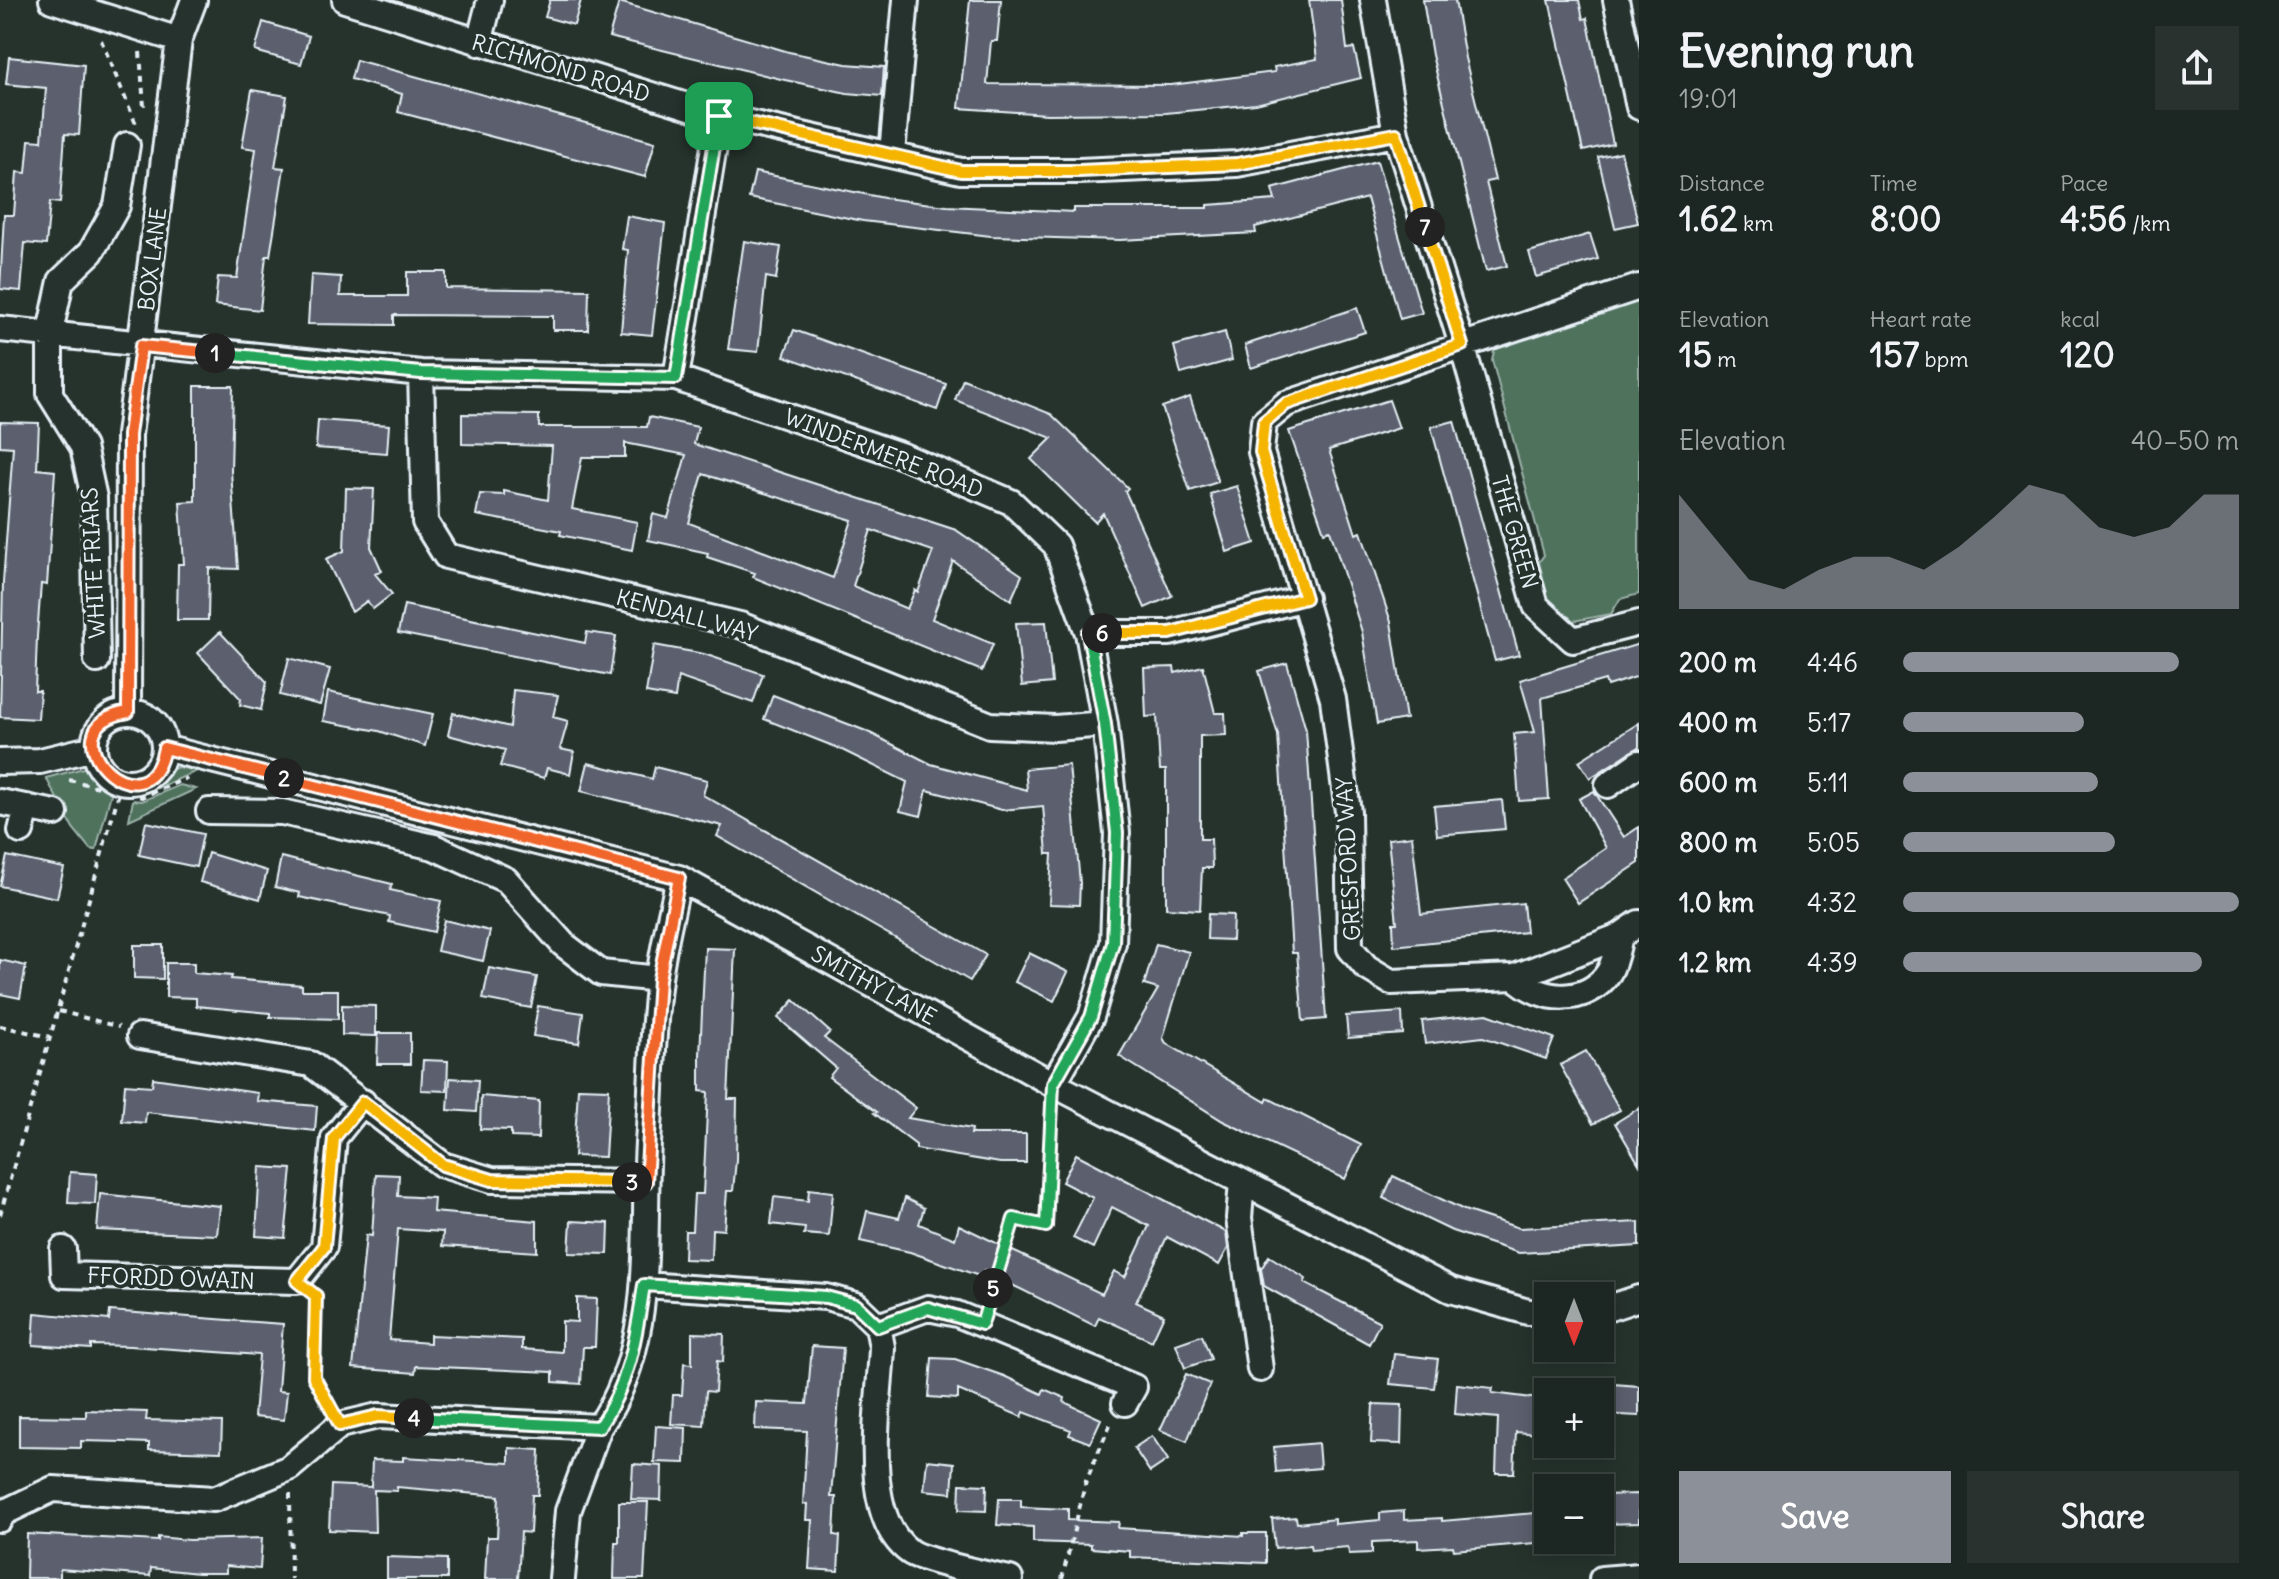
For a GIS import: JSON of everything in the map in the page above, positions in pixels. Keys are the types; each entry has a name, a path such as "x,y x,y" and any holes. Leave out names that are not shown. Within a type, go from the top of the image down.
{"street":[{"path":"52,0 179,40"},
{"name":"BOX LANE","path":"128,712 129,435 179,40 194,0"},
{"name":"RICHMOND ROAD","path":"345,0 719,116 961,171 1079,171 1237,164 1396,134"},
{"path":"479,43 490,0"},
{"path":"892,153 906,0"},
{"path":"1373,0 1396,134 1462,345 1639,287"},
{"path":"1616,0 1639,107"},
{"path":"676,378 719,116"},
{"name":"WHITE FRIARS","path":"97,660 94,498 83,447 50,394 50,332 61,281 91,252 117,206 133,138"},
{"name":"WINDERMERE ROAD","path":"0,329 421,373 676,378 903,456 1011,502 1056,545 1088,633 1105,724 1117,833 1113,943 1091,1017 1053,1084"},
{"name":"GRESFORD WAY","path":"1462,345 1286,404 1264,422 1261,452 1333,699 1347,798 1350,948 1366,967 1391,982 1515,977"},
{"name":"THE GREEN","path":"1462,345 1536,606 1573,640 1639,623"},
{"name":"KENDALL WAY","path":"421,373 425,522 446,556 740,625 990,725 1055,728 1105,724"},
{"path":"1088,633 1170,633 1305,598"},
{"path":"128,712 149,718 163,737 164,748 162,759 150,775 120,787 102,769 94,748 100,727 117,714 128,712"},
{"path":"0,762 40,761 94,748"},
{"name":"SMITHY LANE","path":"164,748 679,878 1053,1084 1451,1290 1534,1312"},
{"path":"1608,785 1639,763"},
{"path":"0,802 24,819 55,813"},
{"path":"209,811 282,812 434,847 506,880 563,944 601,973 659,979"},
{"path":"562,1579 568,1511 599,1427 615,1405 631,1366 644,1285 646,1182 659,979 679,878"},
{"path":"1515,977 1542,996 1581,994 1596,986 1609,972 1630,929"},
{"path":"1515,977 1630,929"},
{"path":"140,1036 303,1061 327,1074 443,1165 492,1180 646,1182"},
{"path":"297,1281 324,1247 334,1138 363,1102"},
{"path":"1242,1182 1239,1218 1260,1369"},
{"name":"FFORDD OWAIN","path":"63,1249 64,1275 297,1281"},
{"path":"644,1285 826,1297 856,1305 878,1326 882,1347 876,1494 886,1523 910,1553 1010,1579"},
{"path":"1614,1306 1639,1298"},
{"path":"878,1326 928,1308 982,1324 1134,1387"},
{"path":"0,1519 3,1513 53,1489 214,1499 289,1468 340,1425 378,1416 599,1427"},
{"path":"1602,1579 1639,1576"}],"path":[{"path":"89,12 133,138"},
{"path":"145,29 139,57 145,114"},
{"path":"40,761 64,779 120,787 142,797 222,763"},
{"path":"0,1215 120,787"},
{"path":"59,1011 140,1036"},
{"path":"0,1026 50,1037"},
{"path":"982,1324 1014,1219 1046,1226 1053,1084"},
{"path":"297,1281 316,1296 314,1377 340,1425"},
{"path":"1062,1579 1086,1481 1120,1401 1134,1387"},
{"path":"289,1468 291,1579"}],"green space":[{"path":"1639,293 1639,594 1620,599 1611,614 1568,622 1550,606 1539,562 1544,555 1492,360 1496,343"},
{"path":"91,766 97,778 113,786 96,850 90,849 73,828 46,778"},
{"path":"178,767 197,771 141,795 125,793 128,786"},
{"path":"180,785 196,789 129,820 133,800 142,801"}],"building":[{"path":"550,0 581,0 574,25 545,17"},
{"path":"970,0 1001,0 997,41 991,41 987,84 1171,85 1275,72 1274,67 1317,59 1309,0 1341,0 1347,49 1354,48 1361,78 1256,104 1166,113 1047,114 959,108"},
{"path":"1423,0 1455,0 1465,58 1495,180 1486,182 1507,266 1486,271 1432,55"},
{"path":"1549,0 1579,0 1583,19 1587,18 1613,144 1583,151"},
{"path":"619,2 789,52 846,64 884,67 882,96 847,93 785,80 609,37"},
{"path":"263,22 309,36 301,64 255,51"},
{"path":"9,57 84,65 79,135 65,134 60,203 50,202 46,245 25,243 21,291 0,289 4,215 14,215 17,172 26,173 29,140 42,141 46,88 6,84"},
{"path":"356,60 655,142 645,177 398,112 402,94 351,79"},
{"path":"252,90 287,96 275,167 284,168 270,256 266,256 260,310 215,305 218,277 237,278 256,149 242,147"},
{"path":"1621,152 1638,223 1615,228 1598,157"},
{"path":"1377,161 1422,313 1400,319 1367,198 1255,227 1256,233 1120,240 991,236 863,221 749,198 755,172 884,198 947,206 1074,212 1074,208 1208,208 1208,205 1275,200 1272,189"},
{"path":"627,216 665,223 652,335 621,332 628,250 622,249"},
{"path":"1590,234 1598,259 1536,277 1529,252"},
{"path":"744,241 781,247 776,279 766,277 758,352 728,349"},
{"path":"407,272 446,272 446,288 589,290 588,330 553,330 553,316 394,315 394,325 308,324 311,275 341,277 340,296 407,296"},
{"path":"1357,308 1365,332 1251,368 1245,345"},
{"path":"794,330 946,384 937,410 784,356"},
{"path":"1225,332 1232,360 1181,374 1174,346"},
{"path":"963,379 1051,414 1128,488 1125,491 1172,596 1145,608 1103,513 1095,522 1031,459 1052,438 955,400"},
{"path":"195,386 233,386 231,471 238,569 209,568 208,620 177,620 178,564 184,564 180,502 195,501"},
{"path":"1190,397 1218,482 1190,491 1162,407"},
{"path":"1389,400 1399,428 1329,450 1356,534 1361,532 1391,622 1406,719 1377,724 1362,632 1330,530 1324,532 1289,431"},
{"path":"462,414 539,415 539,427 647,427 649,417 698,427 694,444 956,530 1022,575 1011,600 953,561 932,619 993,644 982,671 753,577 755,573 707,557 708,553 648,540 653,514 668,518 686,455 625,443 625,457 582,457 572,509 637,522 632,550 560,535 561,531 476,515 480,494 504,495 504,491 548,500 552,446 462,444","holes":["703,474 852,520 833,578 689,523","871,530 933,551 918,592 915,590 907,609 853,586"]},
{"path":"318,420 389,425 387,453 316,448"},
{"path":"1454,421 1519,655 1495,661 1431,427"},
{"path":"0,422 39,423 37,469 55,471 47,585 41,584 37,636 35,691 40,691 38,719 0,717 3,582 13,447 0,446"},
{"path":"1237,486 1255,543 1227,552 1210,494"},
{"path":"346,488 374,489 371,547 382,571 375,574 392,594 373,609 367,601 352,612 326,559 344,551"},
{"path":"404,605 585,643 587,632 616,636 610,675 398,633"},
{"path":"1046,622 1052,683 1022,686 1016,623"},
{"path":"220,632 267,682 261,710 240,705 241,699 198,653"},
{"path":"1639,644 1639,676 1607,686 1605,680 1542,698 1549,799 1519,801 1514,734 1535,732 1520,680"},
{"path":"654,645 704,654 763,674 753,703 678,677 675,698 646,693"},
{"path":"289,658 330,669 320,705 280,695"},
{"path":"1287,663 1306,730 1326,1019 1303,1021 1297,953 1292,953 1278,735 1259,671"},
{"path":"1203,666 1215,713 1225,713 1226,735 1200,736 1200,839 1211,839 1212,868 1202,868 1200,910 1166,908 1166,770 1160,770 1157,716 1146,717 1144,668 1174,667 1175,673"},
{"path":"513,690 558,695 553,717 568,721 560,749 574,752 570,774 547,768 544,778 500,766 505,750 448,735 453,713 510,727"},
{"path":"328,692 433,714 425,746 379,731 323,721"},
{"path":"773,695 866,731 931,764 1027,790 1025,769 1069,765 1080,883 1079,905 1049,904 1052,854 1047,854 1043,806 1002,810 927,790 921,816 900,811 907,782 838,748 764,719"},
{"path":"1639,723 1639,747 1590,778 1579,761"},
{"path":"588,763 652,779 655,767 707,780 703,795 986,955 970,981 717,836 722,826 581,791"},
{"path":"1594,791 1624,837 1639,827 1639,863 1578,903 1562,878 1606,848 1579,799"},
{"path":"1502,800 1505,829 1437,835 1434,806"},
{"path":"146,822 203,834 196,867 139,855"},
{"path":"1412,836 1421,914 1523,903 1526,932 1394,946 1393,923 1397,923 1388,839"},
{"path":"208,853 267,871 260,899 200,882"},
{"path":"7,856 64,868 57,898 0,886"},
{"path":"281,857 392,884 390,890 441,901 434,932 389,922 390,916 299,897 300,893 275,887"},
{"path":"1208,914 1233,915 1232,940 1207,939"},
{"path":"444,920 490,931 483,961 437,951"},
{"path":"1156,944 1189,952 1163,1038 1166,1043 1266,1102 1268,1098 1361,1145 1345,1179 1223,1121 1119,1056 1158,989 1144,985"},
{"path":"134,945 163,945 163,979 134,978"},
{"path":"705,948 735,949 728,1099 737,1099 736,1160 733,1191 727,1191 724,1230 712,1229 711,1260 684,1259 685,1231 692,1231 694,1194 703,1194 708,1092 700,1091"},
{"path":"1029,953 1068,972 1054,1001 1015,982"},
{"path":"0,960 26,966 20,998 0,994"},
{"path":"166,963 194,963 194,973 232,976 231,979 302,985 302,990 338,990 338,1019 270,1017 270,1013 196,1006 196,998 166,997"},
{"path":"489,968 537,977 531,1008 483,999"},
{"path":"794,1000 830,1032 824,1038 916,1108 908,1118 972,1129 971,1134 1026,1134 1026,1163 1000,1163 916,1149 916,1145 874,1113 877,1112 829,1077 836,1068 778,1018"},
{"path":"342,1005 376,1006 376,1036 342,1035"},
{"path":"538,1006 583,1013 579,1043 533,1036"},
{"path":"1402,1012 1403,1034 1348,1038 1346,1016"},
{"path":"1487,1014 1554,1038 1546,1059 1483,1037 1425,1044 1422,1021"},
{"path":"378,1033 410,1033 410,1064 377,1064"},
{"path":"1586,1051 1620,1110 1593,1124 1560,1065"},
{"path":"423,1060 448,1061 447,1091 421,1090"},
{"path":"153,1078 258,1093 257,1101 317,1106 315,1131 146,1112 145,1123 122,1121 125,1084 152,1086"},
{"path":"450,1078 478,1080 476,1112 448,1110"},
{"path":"578,1088 609,1089 605,1157 574,1156"},
{"path":"481,1096 539,1101 538,1138 511,1137 511,1130 480,1129"},
{"path":"1639,1108 1639,1164 1615,1123"},
{"path":"1076,1154 1226,1232 1228,1248 1219,1265 1167,1237 1136,1302 1164,1315 1152,1341 1099,1317 1095,1326 984,1271 982,1277 910,1252 860,1241 867,1211 899,1218 905,1198 924,1208 919,1224 955,1239 959,1225 1102,1294 1114,1271 1125,1277 1149,1226 1112,1207 1093,1248 1073,1238 1093,1198 1062,1182"},
{"path":"260,1167 292,1169 285,1238 256,1236"},
{"path":"70,1172 97,1174 95,1204 68,1203"},
{"path":"376,1174 399,1175 398,1196 434,1198 433,1212 537,1221 537,1252 442,1246 443,1232 398,1229 389,1340 430,1343 430,1335 522,1339 522,1349 562,1352 562,1321 577,1322 577,1298 597,1299 595,1347 583,1347 581,1384 553,1382 553,1372 416,1366 415,1373 353,1368 366,1235 372,1236"},
{"path":"1393,1176 1464,1210 1519,1228 1639,1222 1639,1246 1519,1253 1452,1231 1383,1198"},
{"path":"809,1189 833,1192 829,1236 804,1234 805,1228 771,1224 774,1197 808,1201"},
{"path":"100,1194 220,1206 217,1235 97,1230"},
{"path":"571,1221 609,1223 608,1254 569,1253"},
{"path":"1269,1256 1306,1279 1304,1283 1380,1322 1369,1344 1264,1286 1261,1269"},
{"path":"110,1311 283,1324 278,1391 287,1392 284,1420 254,1417 259,1355 130,1346 91,1345 91,1349 33,1345 35,1313 109,1320"},
{"path":"692,1333 724,1334 723,1362 717,1361 715,1392 706,1391 704,1426 671,1424 673,1395 682,1395 684,1363 692,1364"},
{"path":"1202,1335 1211,1359 1185,1368 1176,1344"},
{"path":"812,1346 843,1348 831,1497 836,1497 834,1535 840,1536 838,1571 809,1569 812,1520 806,1520 807,1504 803,1504 807,1431 755,1429 756,1402 807,1404"},
{"path":"1394,1354 1438,1359 1434,1388 1390,1384"},
{"path":"932,1358 955,1359 1004,1376 1042,1394 1044,1389 1101,1419 1090,1443 1069,1435 1071,1430 1024,1412 1022,1417 958,1390 958,1399 929,1397"},
{"path":"1186,1374 1210,1384 1187,1441 1160,1430"},
{"path":"1457,1384 1493,1388 1492,1393 1534,1398 1534,1434 1516,1432 1514,1473 1496,1473 1498,1418 1455,1414"},
{"path":"1614,1384 1639,1386 1639,1416 1614,1415"},
{"path":"1373,1404 1402,1405 1401,1444 1371,1443"},
{"path":"86,1410 147,1412 146,1420 222,1422 221,1452 149,1450 149,1443 124,1442 81,1441 81,1448 19,1447 19,1416 86,1417"},
{"path":"656,1426 686,1428 685,1463 654,1462"},
{"path":"1152,1436 1168,1460 1150,1472 1134,1448"},
{"path":"1318,1443 1320,1468 1276,1472 1274,1447"},
{"path":"509,1448 540,1450 538,1495 532,1495 530,1533 521,1532 518,1579 485,1579 487,1537 497,1537 499,1496 397,1487 397,1491 374,1490 375,1532 329,1530 331,1485 371,1487 372,1460 403,1461 403,1457 509,1463"},
{"path":"927,1460 954,1463 952,1493 924,1490"},
{"path":"633,1464 662,1466 661,1500 631,1499"},
{"path":"960,1484 987,1485 986,1511 959,1510"},
{"path":"1639,1494 1639,1523 1614,1524 1614,1495"},
{"path":"999,1499 1021,1499 1021,1507 1068,1509 1068,1520 1119,1522 1118,1528 1243,1536 1243,1533 1266,1533 1266,1563 1130,1557 1130,1551 1091,1548 1091,1544 1033,1542 1033,1527 997,1525"},
{"path":"619,1502 648,1502 644,1579 614,1579 615,1542 619,1542"},
{"path":"1404,1511 1404,1520 1442,1518 1442,1521 1534,1513 1534,1543 1454,1550 1453,1546 1418,1548 1418,1540 1372,1542 1372,1553 1349,1554 1348,1547 1311,1550 1310,1545 1275,1548 1272,1519 1296,1517 1297,1523 1335,1519 1335,1524 1380,1520 1380,1513"},
{"path":"27,1534 158,1541 158,1537 189,1540 262,1538 260,1569 226,1566 226,1573 198,1573 151,1568 150,1576 60,1569 60,1578 26,1578"},
{"path":"387,1557 447,1559 447,1579 387,1579"}],"route":[{"path":"719,116 961,171 1079,171 1237,164 1396,134 1462,345 1286,404 1264,422 1261,452 1305,598 1170,633 1088,633 1105,724 1117,833 1113,943 1091,1017 1053,1084 1046,1226 1014,1219 982,1324 957,1314 928,1308 878,1326 856,1305 826,1297 644,1285 631,1366 615,1405 599,1427 378,1416 340,1425 314,1377 316,1296 297,1281 324,1247 334,1138 363,1102 443,1165 492,1180 646,1182 659,979 679,878 164,748 157,767 142,780 122,782 102,769 96,759 95,737 107,719 128,712 129,435 141,346 421,373 676,378 719,116"}]}
